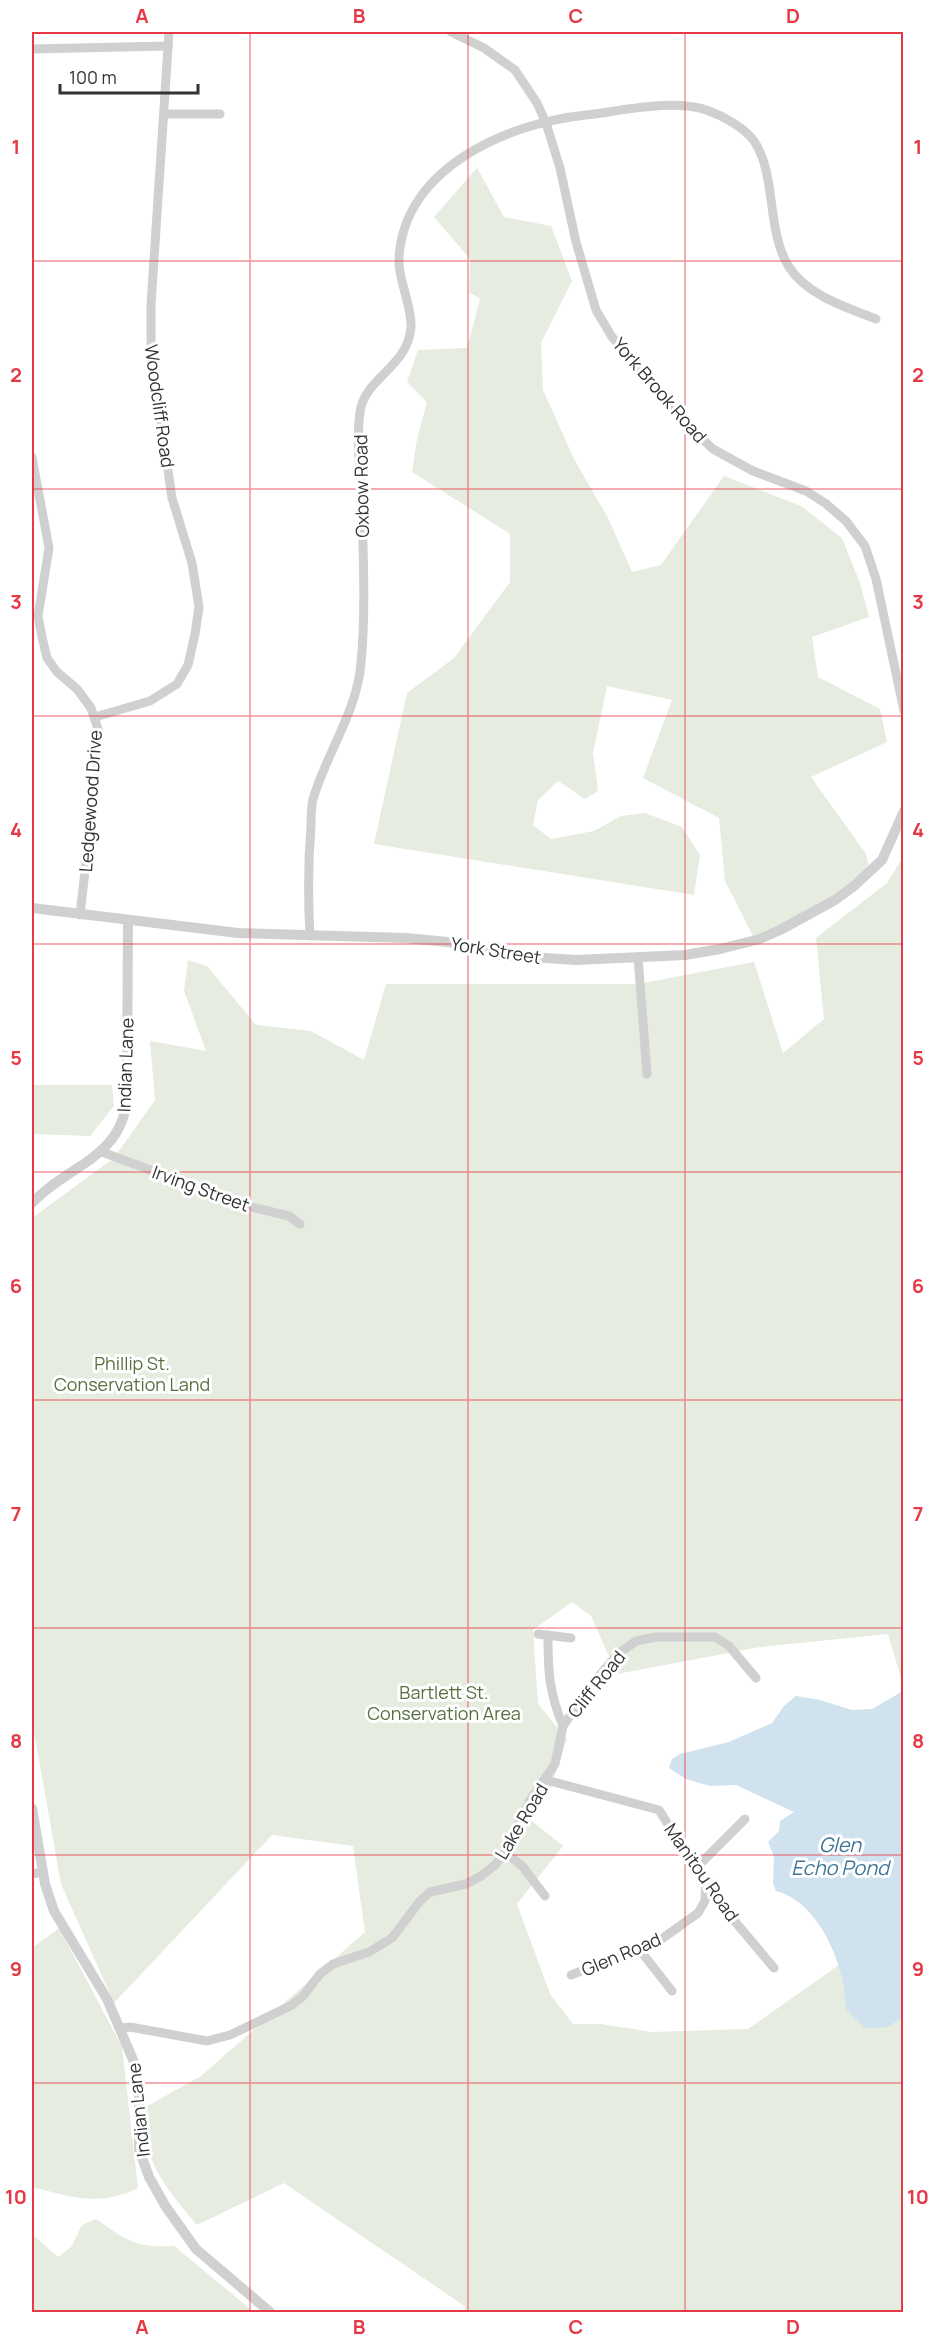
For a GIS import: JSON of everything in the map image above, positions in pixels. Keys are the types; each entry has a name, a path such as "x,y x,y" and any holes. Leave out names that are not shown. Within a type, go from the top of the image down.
{"street":[{"name":"Woodcliff Road","path":"95,717 150,701 177,684 188,665 199,607 192,562 172,498 151,352 151,305 169,32"},
{"name":"York Brook Road","path":"450,32 484,48 515,70 537,103 546,123 560,168 576,243 596,310 612,337 696,434 713,449 753,471 806,491 835,510 865,546 876,579 903,711"},
{"path":"32,49 168,46"},
{"name":"Oxbow Road","path":"310,936 309,842 312,801 350,713 357,692 361,665 362,506 359,447 361,408 368,393 404,352 411,326 399,261 405,230 417,203 435,179 464,156 504,135 573,116 680,105 708,111 733,123 754,140 764,166 779,245 790,269 809,287 834,303 876,319"},
{"path":"164,114 220,114"},
{"name":"Ledgewood Drive","path":"32,457 50,548 39,616 47,658 57,672 77,689 95,717 98,729 98,757 80,915"},
{"name":"York Street","path":"32,908 238,933 406,938 448,942 502,955 576,960 686,955 727,948 760,939 807,916 854,886 882,860 903,812"},
{"name":"Indian Lane","path":"32,1203 42,1193 102,1152 120,1128 127,1109 128,920"},
{"path":"638,957 648,1074"},
{"name":"Irving Street","path":"102,1152 247,1206 289,1216 300,1224"},
{"path":"563,1726 553,1702 543,1635 571,1638"},
{"name":"Cliff Road","path":"563,1726 592,1684 618,1654 630,1644 644,1638 715,1637 729,1646 756,1678"},
{"name":"Lake Road","path":"121,2028 130,2027 207,2041 230,2035 292,2005 303,1996 320,1974 333,1964 377,1948 392,1938 420,1901 430,1892 466,1884 482,1876 495,1865 505,1852 530,1800 555,1764 563,1726"},
{"name":"Manitou Road","path":"546,1780 659,1810 732,1918 774,1968"},
{"name":"Indian Lane","path":"32,1808 43,1872 57,1918 93,1975 121,2028 134,2062 138,2082 139,2149 156,2192 196,2249 270,2313"},
{"path":"698,1866 745,1819"},
{"path":"505,1852 523,1867 545,1896"},
{"path":"32,1874 43,1872"},
{"name":"Glen Road","path":"571,1975 656,1943 698,1913 705,1901 706,1877"},
{"path":"639,1949 672,1991"}],"green space":[{"path":"477,168 504,217 551,226 572,281 541,343 543,390 574,459 608,518 632,572 661,565 724,476 801,506 842,538 860,583 869,617 812,637 818,677 880,709 887,742 811,777 866,854 870,872 854,886 755,940 725,881 719,818 643,778 672,700 607,686 593,753 598,791 585,799 558,781 538,800 533,825 551,839 594,831 621,816 645,813 682,827 700,855 694,895 374,844 407,693 454,658 510,582 510,534 412,472 417,439 427,402 407,382 418,350 467,348 480,299 469,292 470,259 434,217"},
{"path":"903,857 903,1685 888,1634 760,1647 617,1674 591,1616 572,1602 533,1630 538,1704 567,1739 551,1787 528,1818 563,1846 517,1904 550,1994 573,2024 601,2024 652,2032 748,2029 839,1965 846,1990 846,2009 888,2027 903,2018 903,2312 462,2312 466,2307 284,2183 197,2225 166,2186 151,2158 146,2143 144,2108 201,2076 365,1932 353,1846 272,1835 114,2003 61,1884 32,1721 32,1218 114,1158 155,1100 150,1041 206,1051 184,991 188,960 207,966 256,1025 311,1031 364,1060 386,984 638,984 754,962 783,1053 824,1019 816,938 887,883"},
{"path":"32,1085 112,1085 114,1106 90,1136 32,1134"},
{"path":"59,1928 122,2047 138,2188 124,2194 97,2199 73,2197 32,2187 32,1948"},
{"path":"96,2219 132,2242 150,2246 174,2246 254,2312 32,2312 32,2234 58,2257 71,2247 82,2225"}],"water":[{"name":"Glen Echo Pond","path":"903,1691 903,2018 888,2027 865,2028 846,2009 841,1975 828,1939 806,1908 776,1891 773,1883 774,1856 768,1842 779,1831 780,1821 794,1812 736,1785 710,1786 686,1779 669,1768 672,1759 680,1754 729,1742 772,1723 784,1706 796,1696 820,1700 852,1710 872,1709"}],"park label":[{"name":"Phillip St. Conservation Land","path":"132,1373"},
{"name":"Bartlett St. Conservation Area","path":"444,1702"}]}
